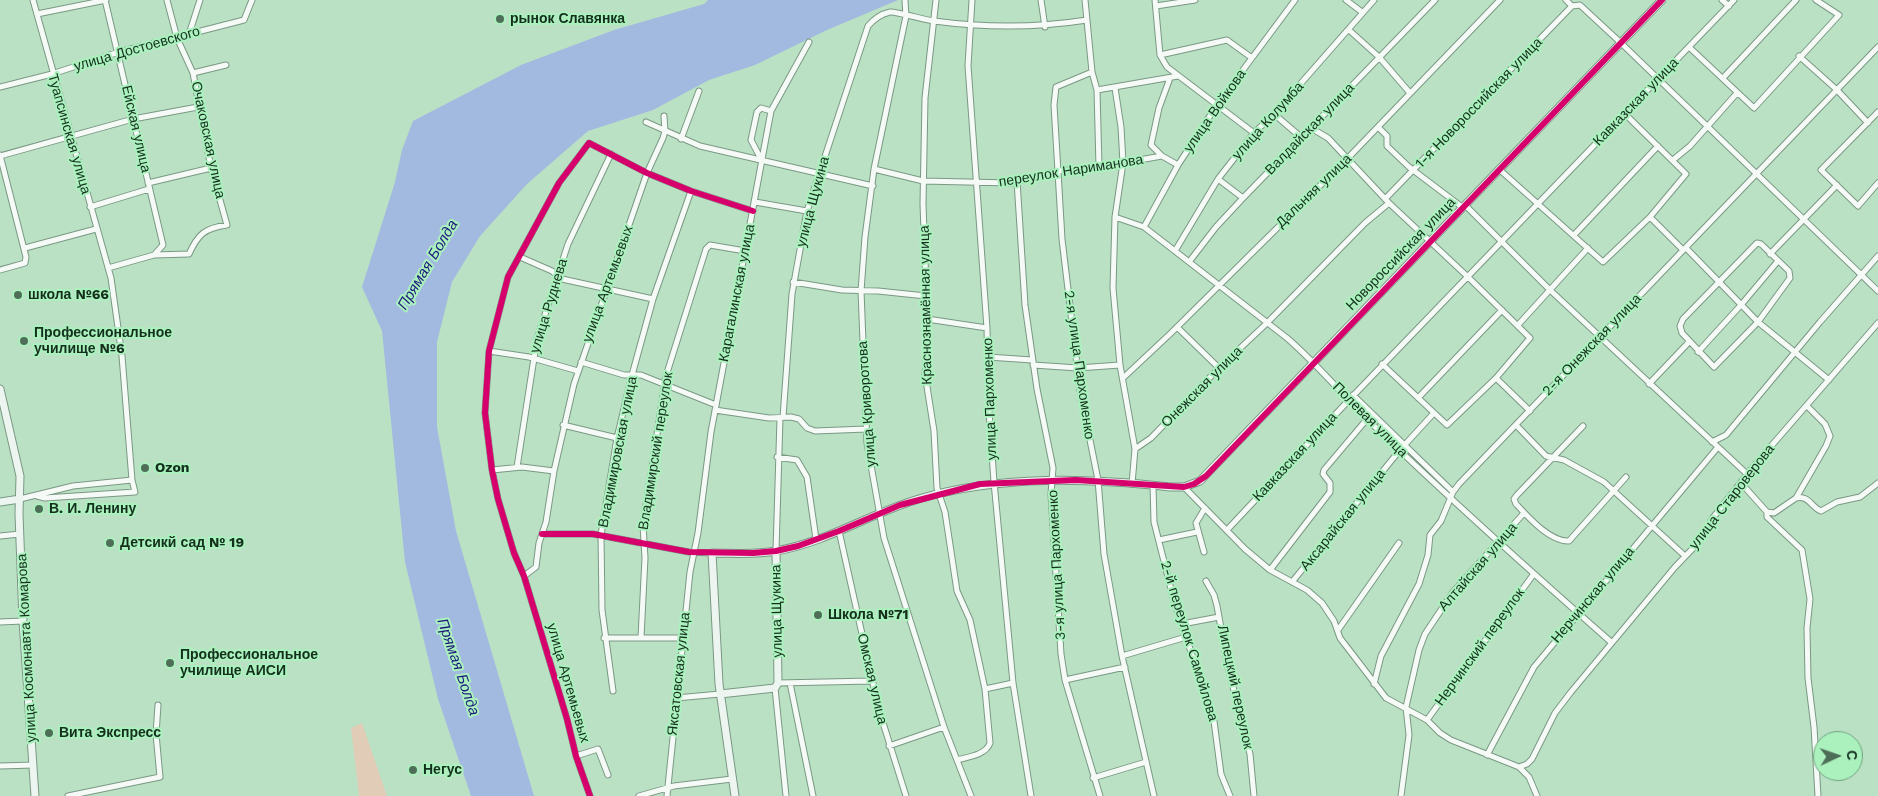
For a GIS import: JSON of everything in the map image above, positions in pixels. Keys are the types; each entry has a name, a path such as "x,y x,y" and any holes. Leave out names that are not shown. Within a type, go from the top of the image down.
{"street":[{"name":"Туапсинская улица","path":"33,0 52,74 108,268 121,347 132,480"},
{"path":"37,14 105,0"},
{"name":"Ейская улица","path":"105,0 164,245 154,255"},
{"name":"Очаковская улица","path":"154,255 189,254 195,241 210,228 226,225 211,168 193,73 177,38 167,0"},
{"path":"189,34 200,0"},
{"name":"улица Достоевского","path":"0,87 52,74 119,52 244,20 252,0"},
{"name":"Краснознамённая улица","path":"936,0 925,98 926,374 934,432 935,479 945,512 957,591 970,620 985,689 990,743 988,749 957,760"},
{"name":"улица Пархоменко","path":"972,0 968,66 987,328 989,411 994,482 1013,683 1022,726 1031,796"},
{"path":"1042,0 1045,27"},
{"path":"1085,0 1092,72 1097,90 1099,167"},
{"path":"1195,0 1156,3 1160,55 1166,67 1254,133"},
{"name":"улица Войкова","path":"1144,227 1178,165 1217,105 1295,0"},
{"path":"1346,0 1362,12"},
{"name":"улица Колумба","path":"1176,251 1218,179 1254,133 1274,114 1374,0"},
{"name":"Валдайская улица","path":"1189,262 1216,227 1243,198 1435,0"},
{"name":"Дальняя улица","path":"1123,378 1348,158 1500,0"},
{"path":"1566,0 1572,6 1580,5 1621,42 1878,291"},
{"name":"Новороссийская улица","path":"1184,487 1194,484 1206,476 1662,0"},
{"path":"1722,0 1729,6"},
{"name":"Кавказская улица","path":"1227,530 1382,364 1734,0"},
{"path":"1723,78 1796,0"},
{"path":"1689,47 1751,107 1756,107 1799,56 1838,15 1816,0"},
{"path":"1823,6 1828,0"},
{"name":"улица Криворотова","path":"905,1 906,16 874,169 865,237 862,291 866,429 870,465 884,538 944,727 971,796"},
{"name":"1-я Новороссийская улица","path":"1267,323 1387,201 1572,6"},
{"name":"улица Щукина","path":"786,796 776,686 777,457 793,282 807,211 868,26 882,15 897,12 906,16"},
{"path":"906,16 934,21 971,24 1045,27 1087,20"},
{"path":"1349,30 1379,57 1410,92"},
{"path":"1160,55 1227,40 1252,58"},
{"name":"Карагалинская улица","path":"694,552 715,408 771,110 809,42"},
{"name":"2-я Онежская улица","path":"1374,684 1381,656 1418,584 1428,555 1430,535 1441,521 1453,492 1878,47"},
{"path":"1799,56 1837,90 1868,123"},
{"path":"193,73 226,65"},
{"name":"2-я улица Пархоменко","path":"1092,72 1056,87 1054,105 1062,240 1080,390 1098,480 1104,554 1124,668 1154,796"},
{"path":"1097,90 1178,76"},
{"path":"1162,156 1152,145 1159,108 1170,78"},
{"path":"1115,88 1121,127 1123,163 1115,218 1113,288 1120,365 1135,449 1132,484"},
{"path":"681,139 698,91"},
{"path":"1673,160 1690,146 1737,93"},
{"path":"0,270 25,263 25,248 0,155 134,119 198,107"},
{"path":"762,162 751,140 757,112 761,108 771,110"},
{"path":"1878,112 1821,170 1858,206 1878,183"},
{"path":"1274,114 1302,138"},
{"path":"1500,170 1603,262 1650,217 1686,174 1625,114"},
{"name":"улица Артемьевых","path":"590,796 576,756 564,709 524,576 536,567 537,550 578,370 647,173 665,131 664,116"},
{"path":"646,122 681,139 762,162 873,186"},
{"path":"1378,127 1387,136 1387,146 1415,170 1464,206 1649,384 1747,474"},
{"path":"1311,128 1328,138 1387,201 1530,338 1496,378 1451,424 1444,424 1382,364"},
{"path":"524,576 506,530 492,470 485,413 489,351 508,277 559,183 589,143 647,173 691,191 753,211"},
{"path":"1574,235 1658,146"},
{"name":"улица Руднева","path":"518,467 533,358 557,275 580,216 611,154"},
{"name":"переулок Нариманова","path":"874,169 924,181 1011,183 1058,171 1099,167 1162,156 1178,165"},
{"path":"148,183 211,168"},
{"path":"1218,179 1243,198"},
{"name":"3-я улица Пархоменко","path":"1017,181 1025,305 1033,362 1053,468 1051,494 1065,680 1100,796"},
{"path":"1770,254 1837,185"},
{"path":"90,207 149,189"},
{"name":"Владимировская улица","path":"613,691 604,638 602,610 602,535 617,438 653,299 691,191"},
{"path":"755,202 807,211"},
{"path":"1650,217 1758,322 1829,380"},
{"name":"Полевая улица","path":"1115,218 1144,227 1220,285 1314,362 1351,398 1367,419 1402,448 1450,498 1533,575 1611,642"},
{"path":"25,248 96,229"},
{"path":"1760,244 1778,261 1789,271 1790,278 1758,322 1718,366 1714,368 1682,333 1680,326 1683,319 1753,245 1760,244"},
{"name":"Владимирский переулок","path":"641,637 645,544 643,526 665,385 706,249 710,245 745,250"},
{"path":"1518,325 1588,248"},
{"path":"108,268 154,255"},
{"path":"1712,442 1726,434 1878,256"},
{"path":"520,257 562,279 653,299"},
{"path":"1698,352 1778,261"},
{"path":"793,282 842,290 926,296"},
{"path":"1418,398 1502,310"},
{"path":"927,319 987,328"},
{"name":"Онежская улица","path":"1135,449 1151,438 1219,368 1267,323"},
{"name":"улица Староверова","path":"1519,766 1527,764 1532,758 1555,713 1611,642 1699,542 1712,519 1747,474 1878,323"},
{"path":"1176,328 1219,368"},
{"path":"1649,384 1689,342"},
{"path":"489,351 533,358 578,370"},
{"path":"988,357 1078,368 1120,365"},
{"path":"581,362 624,375 641,375 715,408 739,415 799,419 807,428 816,430 866,429"},
{"path":"1496,378 1530,411"},
{"name":"улица Космонавта Комарова","path":"0,389 18,465 23,621 35,796"},
{"path":"1351,398 1402,448 1453,492"},
{"path":"1796,498 1830,436 1825,424 1807,406"},
{"name":"Аксарайская улица","path":"1292,582 1402,448 1434,414"},
{"path":"1270,570 1330,492 1330,483 1323,474 1324,470 1367,419"},
{"path":"564,425 617,438"},
{"path":"1516,425 1541,452 1564,460 1599,479 1615,491 1685,556"},
{"path":"1584,426 1552,457 1514,499 1524,513 1548,533 1564,541 1569,541 1626,477"},
{"name":"Нерчинская улица","path":"1487,756 1525,681 1554,642 1718,447"},
{"path":"777,457 797,460 805,471 816,540"},
{"path":"492,470 518,467 554,471"},
{"path":"0,502 37,496 73,486 132,480 135,492 45,498 37,496"},
{"path":"542,534 602,535 694,552 776,551 816,540 880,513 940,493 994,482 1098,480 1184,487 1270,570 1307,590 1322,603 1338,630 1340,638 1386,698 1406,707 1427,720 1440,733 1451,740 1487,756 1519,766 1529,777 1537,796"},
{"path":"1741,483 1767,512 1767,517 1804,554 1803,564 1810,599 1807,628 1808,678 1814,727 1818,796"},
{"path":"1767,512 1774,513 1796,498 1802,497 1822,511 1837,502 1860,497 1878,483"},
{"name":"2-й переулок Самойлова","path":"1153,485 1154,522 1182,624 1214,722 1221,774 1230,796"},
{"path":"1204,552 1198,532 1198,516 1205,508"},
{"name":"Алтайская улица","path":"1401,796 1409,735 1406,707 1415,664 1425,634 1453,592 1524,513"},
{"name":"Омская улица","path":"838,532 872,681 889,746 906,796"},
{"path":"1159,540 1198,532"},
{"path":"0,536 20,534"},
{"path":"1338,630 1399,543"},
{"name":"Яксатовская улица","path":"667,796 676,698 694,552"},
{"path":"712,553 720,694 735,796"},
{"name":"Нерчинский переулок","path":"1427,720 1533,575"},
{"name":"Липецкий переулок","path":"1206,580 1214,595 1228,667 1250,754 1254,796"},
{"path":"1182,624 1219,617"},
{"path":"0,622 23,621"},
{"path":"1122,656 1186,637"},
{"path":"604,638 683,638"},
{"path":"1065,680 1124,668"},
{"path":"676,698 720,694 790,683 872,681"},
{"path":"790,683 813,796"},
{"path":"985,689 1013,683"},
{"path":"68,796 160,777 156,734 158,705"},
{"path":"889,746 944,727"},
{"path":"576,756 598,750 608,775"},
{"path":"1094,778 1146,762"},
{"path":"0,766 33,765"},
{"path":"639,796 667,787 732,779"}],"shaded area":[{"path":"362,723 387,796 359,796 351,728"}],"water":[{"name":"Прямая Болда","path":"708,0 898,0 827,30 755,65 709,80 653,110 588,131 527,184 480,236 452,282 437,342 437,427 456,531 534,796 471,796 438,699 405,562 382,331 362,287 395,182 402,150 413,121 521,65 614,30 704,4"}],"cycle path":[{"path":"542,534 593,534 689,552 753,553 776,551 798,546 900,505 980,484 1076,480 1184,487 1194,484 1206,476 1662,0"},
{"path":"590,796 576,756 567,719 524,576 514,553 498,499 492,470 485,413 489,351 508,277 559,183 589,143 647,173 691,191 753,211"}],"place":[{"name":"рынок Славянка","path":"500,19"},
{"name":"школа №66","path":"18,295"},
{"name":"Профессиональное училище №6","path":"24,341"},
{"name":"Ozon","path":"145,468"},
{"name":"В. И. Ленину","path":"39,509"},
{"name":"Детсикй сад № 19","path":"110,543"},
{"name":"Школа №71","path":"818,615"},
{"name":"Профессиональное училище АИСИ","path":"170,663"},
{"name":"Вита Экспресс","path":"49,733"},
{"name":"Негус","path":"413,770"}]}
